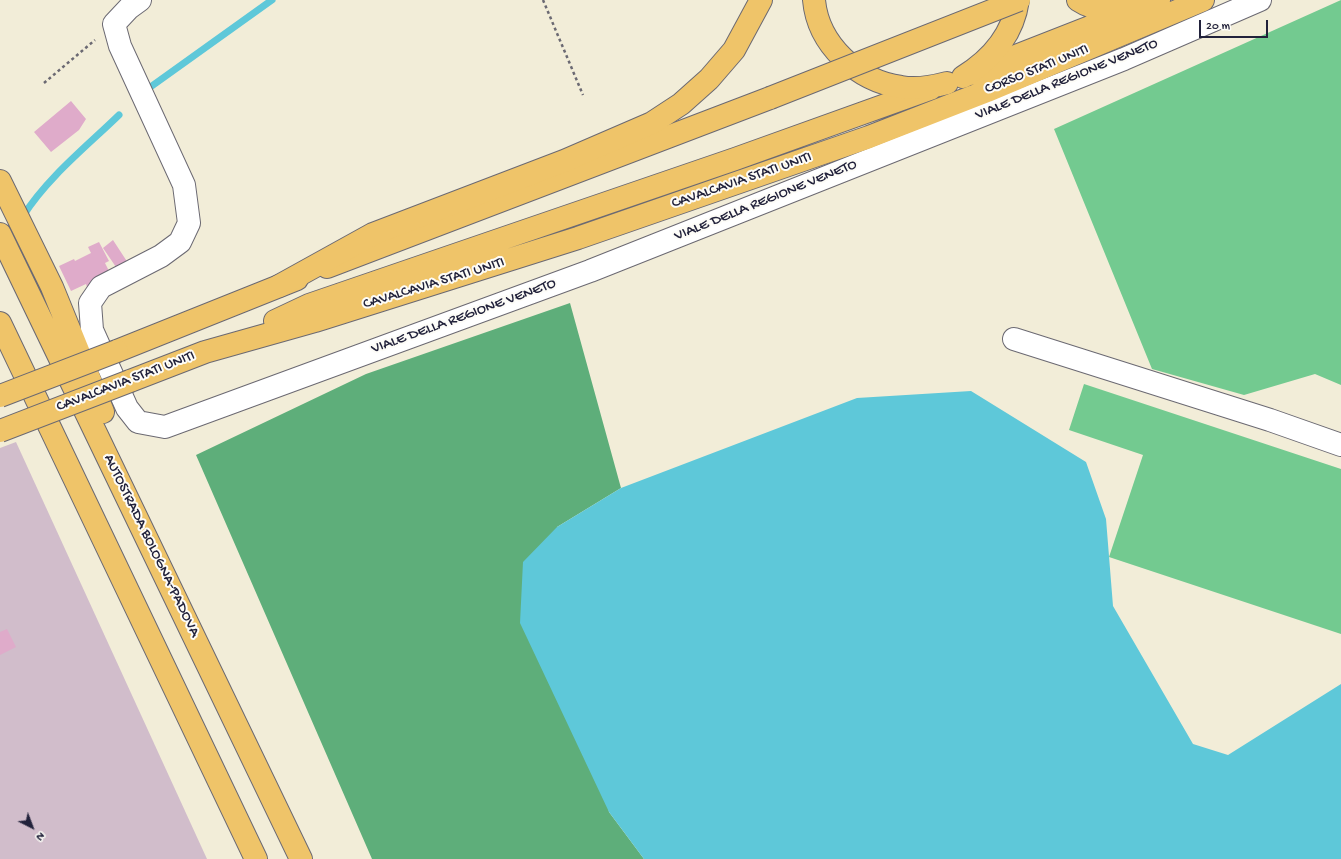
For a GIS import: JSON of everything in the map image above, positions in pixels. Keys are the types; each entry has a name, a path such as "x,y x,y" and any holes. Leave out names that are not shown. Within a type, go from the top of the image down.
{"main road":[{"path":"279,286 373,234 564,161 652,123 681,104 709,79 734,50 761,0"},
{"path":"814,0 818,18 832,46 842,58 856,70 872,79 901,87 916,88 955,80 977,68 1000,46 1013,22 1019,0"},
{"path":"0,396 117,352 279,286 770,98 1019,0"},
{"path":"1078,0 1087,6 1099,9 1112,9 1138,0"},
{"path":"205,352 309,305 735,159 955,80 1159,0"},
{"name":"CORSO STATI UNITI","path":"869,136 987,90 1203,0"},
{"name":"CAVALCAVIA STATI UNITI","path":"0,431 205,352 314,321 578,238 869,136"},
{"path":"0,181 52,287 185,615"},
{"name":"AUTOSTRADA BOLOGNA-PADOVA","path":"0,234 185,615 301,859"},
{"path":"0,323 256,859"}],"street":[{"path":"114,24 129,8 140,0"},
{"name":"VIALE DELLA REGIONE VENETO","path":"114,24 120,46 184,185 189,223 180,242 161,256 101,287 90,303 92,330 127,408 138,422 165,427 590,271 1124,59 1260,0"},
{"path":"1014,339 1270,420 1341,445"}],"path":[{"path":"543,0 583,96"},
{"path":"44,84 114,24"}],"shaded area":[{"path":"16,442 207,859 0,859 0,448"}],"green space":[{"path":"1341,0 1341,385 1315,374 1244,395 1152,369 1054,129"},
{"path":"570,303 621,488 557,527 609,812 644,859 372,859 196,455 366,374"},
{"path":"1084,384 1341,469 1341,634 1109,557 1143,455 1069,430"}],"water":[{"path":"971,391 1086,462 1106,519 1113,606 1193,744 1228,755 1341,684 1341,859 644,859 609,812 520,623 523,562 557,527 621,488 857,398"}],"building":[{"path":"71,101 86,119 79,130 51,152 34,132"},
{"path":"113,240 128,263 118,270 103,248"},
{"path":"99,242 109,261 105,263 111,275 87,287 86,284 71,291 59,266 74,259 75,261 91,253 88,247"},
{"path":"7,629 16,647 0,655 0,632"}],"waterway":[{"path":"149,88 272,0"},
{"path":"23,216 56,175 119,115"}]}
